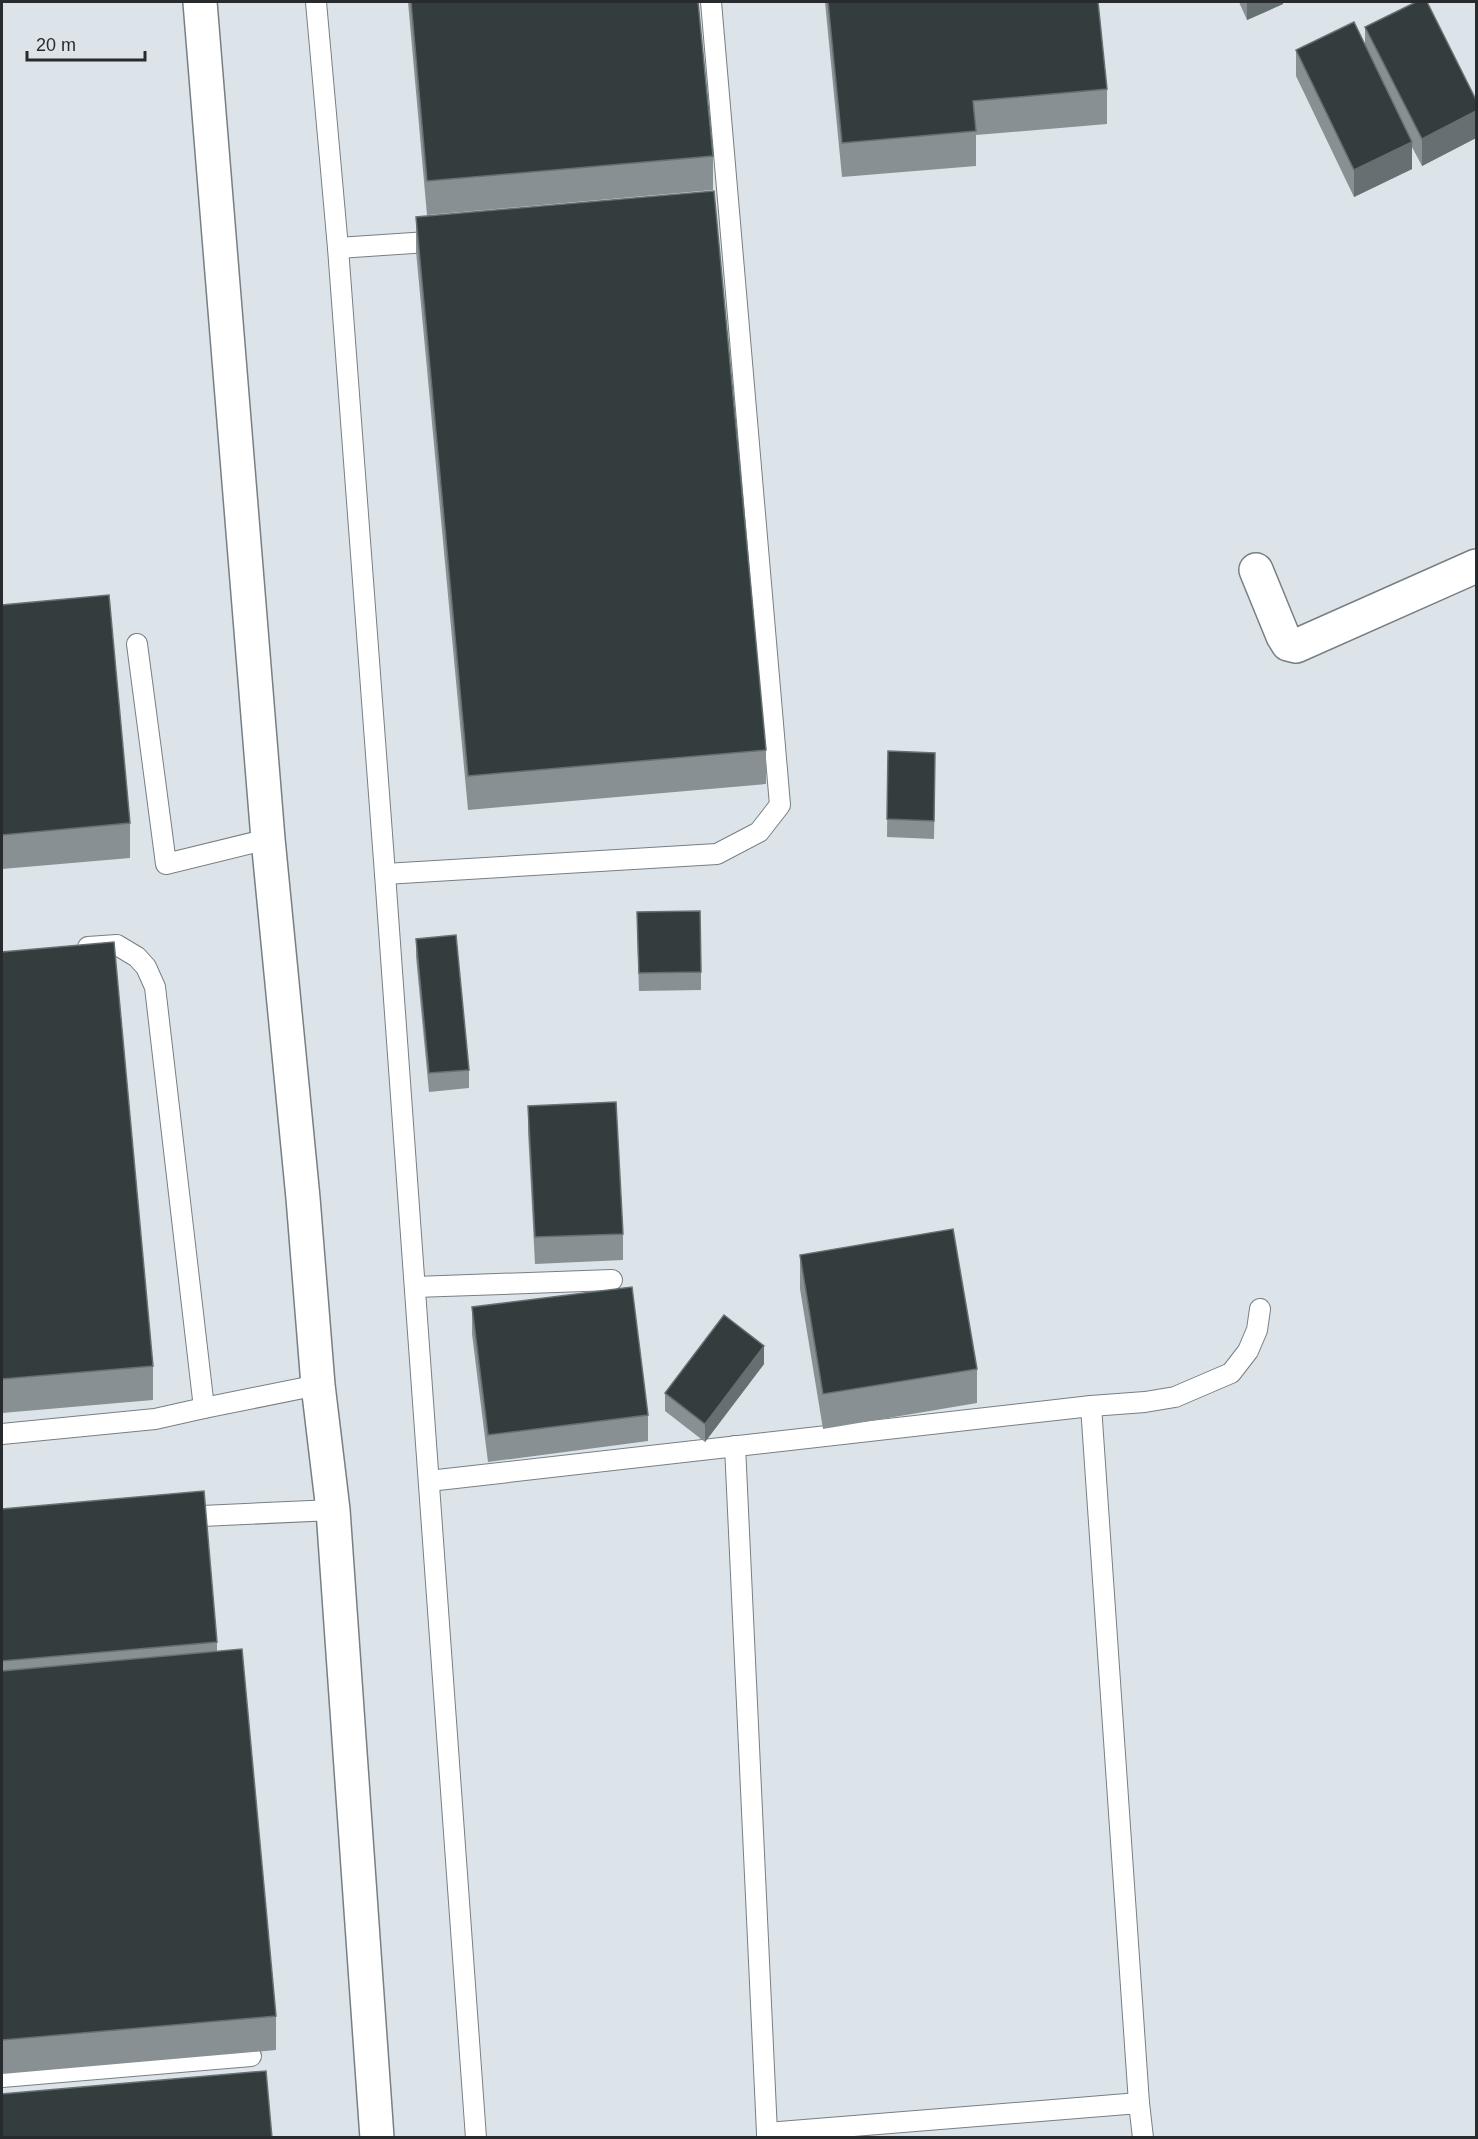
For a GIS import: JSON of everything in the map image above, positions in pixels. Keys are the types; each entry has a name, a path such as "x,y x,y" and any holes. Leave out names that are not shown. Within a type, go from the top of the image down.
{"street":[{"path":"200,2 268,839 302,1186 318,1385 333,1510 377,2138"},
{"path":"1256,570 1283,636 1288,644 1296,646 1476,566"}],"lane":[{"path":"315,2 338,248 476,2138"},
{"path":"385,874 717,854 759,832 780,805 711,2"},
{"path":"706,223 730,221"},
{"path":"338,248 457,240"},
{"path":"137,644 166,864 268,839"},
{"path":"71,948 117,945 137,957 147,967 154,982 204,1408"},
{"path":"415,1287 612,1280"},
{"path":"429,1481 1175,1397 1231,1373 1248,1351 1257,1330 1260,1309"},
{"path":"2,1434 155,1419 318,1385"},
{"path":"1091,1406 1143,2138"},
{"path":"735,1446 767,2135 1139,2103"},
{"path":"156,1518 333,1510"},
{"path":"2,2077 251,2056"}],"building":[{"path":"411,2 698,2 713,156 427,181"},
{"path":"828,2 1098,2 1107,89 973,101 976,131 842,143"},
{"path":"1416,2 1427,2 1476,100 1476,111 1422,139 1365,27"},
{"path":"1354,22 1412,142 1354,170 1296,50"},
{"path":"714,191 766,750 468,776 416,217"},
{"path":"109,595 130,823 2,835 2,605"},
{"path":"888,751 935,753 934,821 887,819"},
{"path":"700,911 701,972 639,973 637,912"},
{"path":"456,935 469,1070 429,1073 416,939"},
{"path":"114,942 153,1366 2,1379 2,952"},
{"path":"616,1102 623,1234 535,1237 528,1106"},
{"path":"953,1229 977,1369 823,1394 800,1255"},
{"path":"632,1287 648,1415 488,1435 472,1307"},
{"path":"724,1315 764,1346 705,1424 665,1393"},
{"path":"204,1491 217,1642 2,1661 2,1509"},
{"path":"242,1649 276,2016 2,2040 2,1671"},
{"path":"266,2071 272,2138 2,2138 2,2094"}]}
